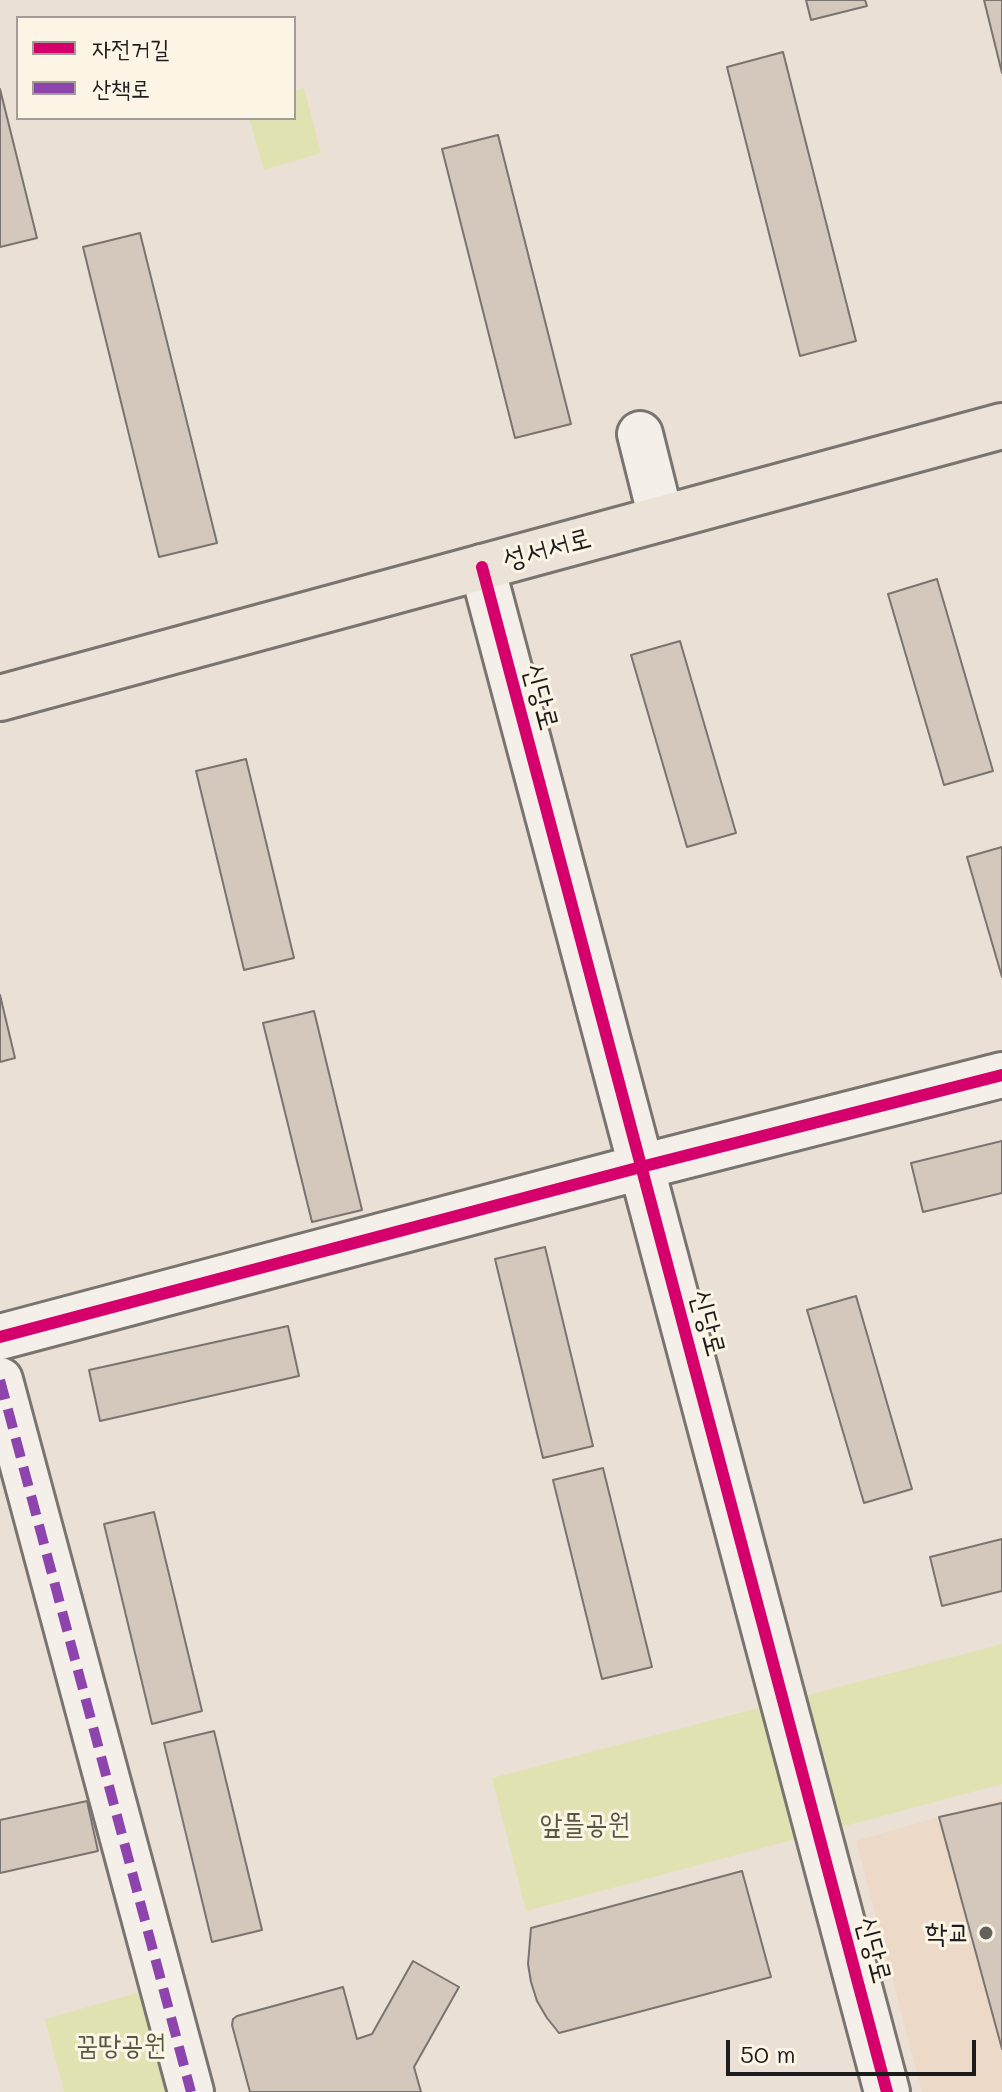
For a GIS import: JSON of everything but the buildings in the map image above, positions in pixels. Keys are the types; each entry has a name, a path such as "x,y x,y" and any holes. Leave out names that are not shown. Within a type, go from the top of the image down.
{"main road":[{"name":"성서서로","path":"0,698 1002,426"}],"street":[{"path":"640,434 661,518"},
{"name":"신당로","path":"482,567 887,2092"},
{"path":"0,1337 1002,1075"},
{"path":"0,1380 191,2092"}],"shaded area":[{"path":"1002,1799 1002,2092 922,2092 856,1841"}],"green space":[{"path":"304,88 321,153 264,170 250,120 296,120 296,90"},
{"name":"앞뜰공원","path":"1002,1644 1002,1784 526,1911 492,1778"},
{"name":"꿈땅공원","path":"155,1988 183,2092 64,2092 45,2019"}],"marked path":[{"path":"0,1380 191,2092"}],"cycle path":[{"path":"482,567 887,2092"},
{"path":"0,1337 1002,1075"}],"place":[{"name":"학교","path":"986,1933"}]}
